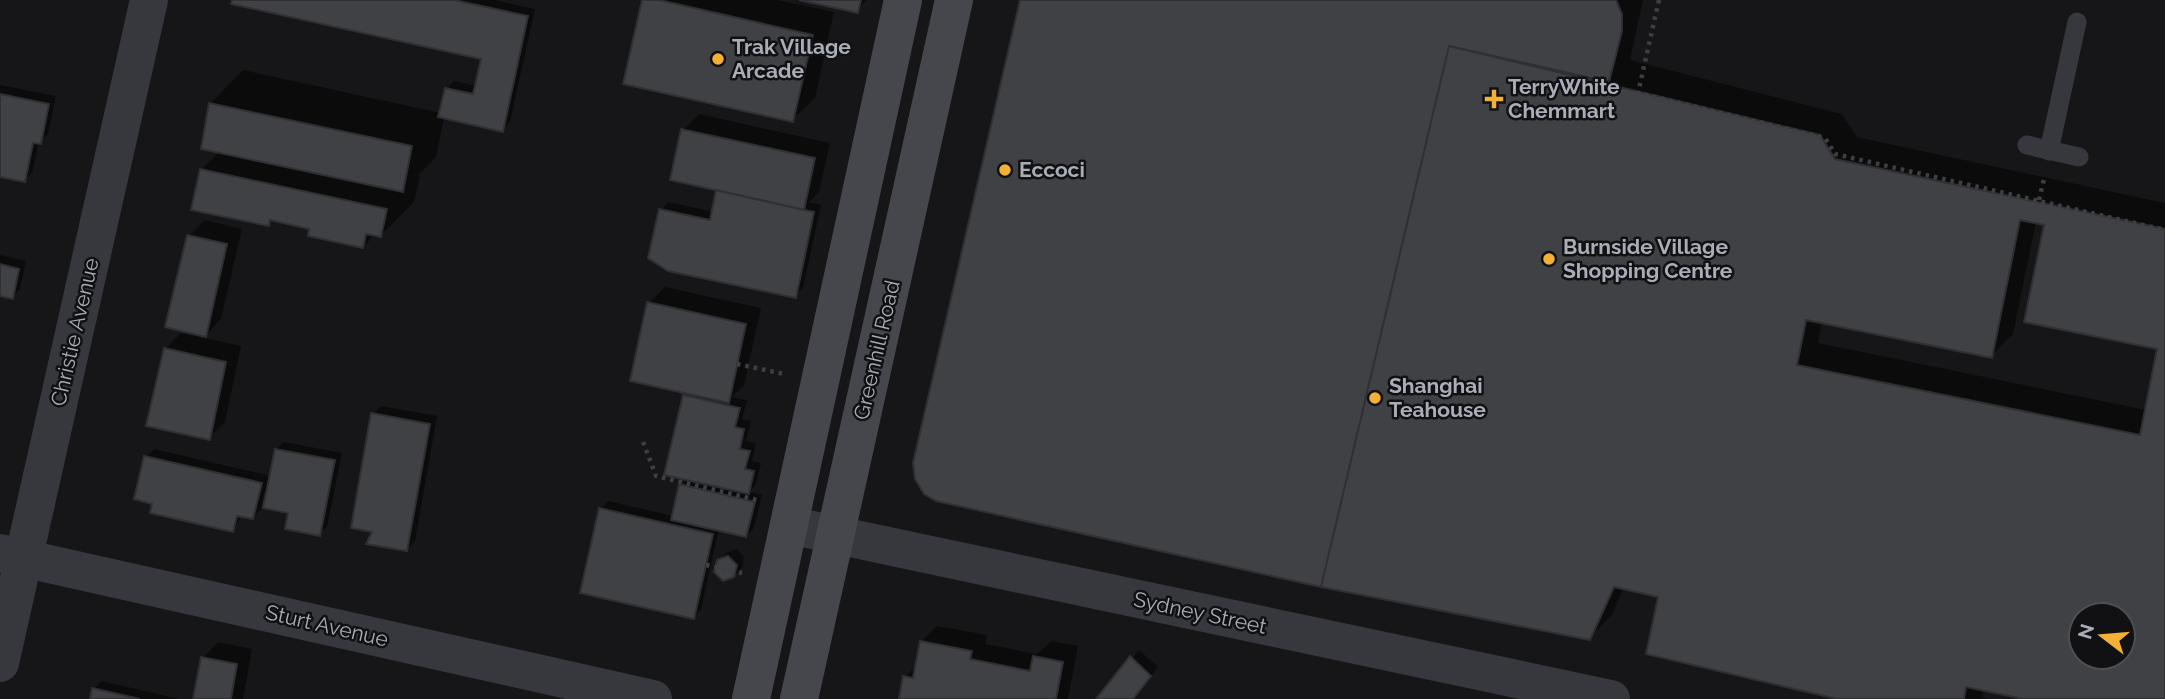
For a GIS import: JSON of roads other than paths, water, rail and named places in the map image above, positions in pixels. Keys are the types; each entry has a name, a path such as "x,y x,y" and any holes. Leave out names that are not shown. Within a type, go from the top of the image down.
{"main road":[{"path":"751,699 776,513 903,0"},
{"name":"Greenhill Road","path":"799,699 954,0"}],"street":[{"name":"Christie Avenue","path":"0,663 12,556 149,0"},
{"name":"Sydney Street","path":"776,513 835,535 1611,699"},
{"name":"Sturt Avenue","path":"12,556 653,699"}],"lane":[{"path":"2049,151 2077,22"},
{"path":"2027,145 2079,157"}],"place":[{"name":"Trak Village Arcade","path":"718,59"},
{"name":"TerryWhite Chemmart","path":"1494,99"},
{"name":"Eccoci","path":"1005,170"},
{"name":"Burnside Village Shopping Centre","path":"1549,259"},
{"name":"Shanghai Teahouse","path":"1375,398"}]}
